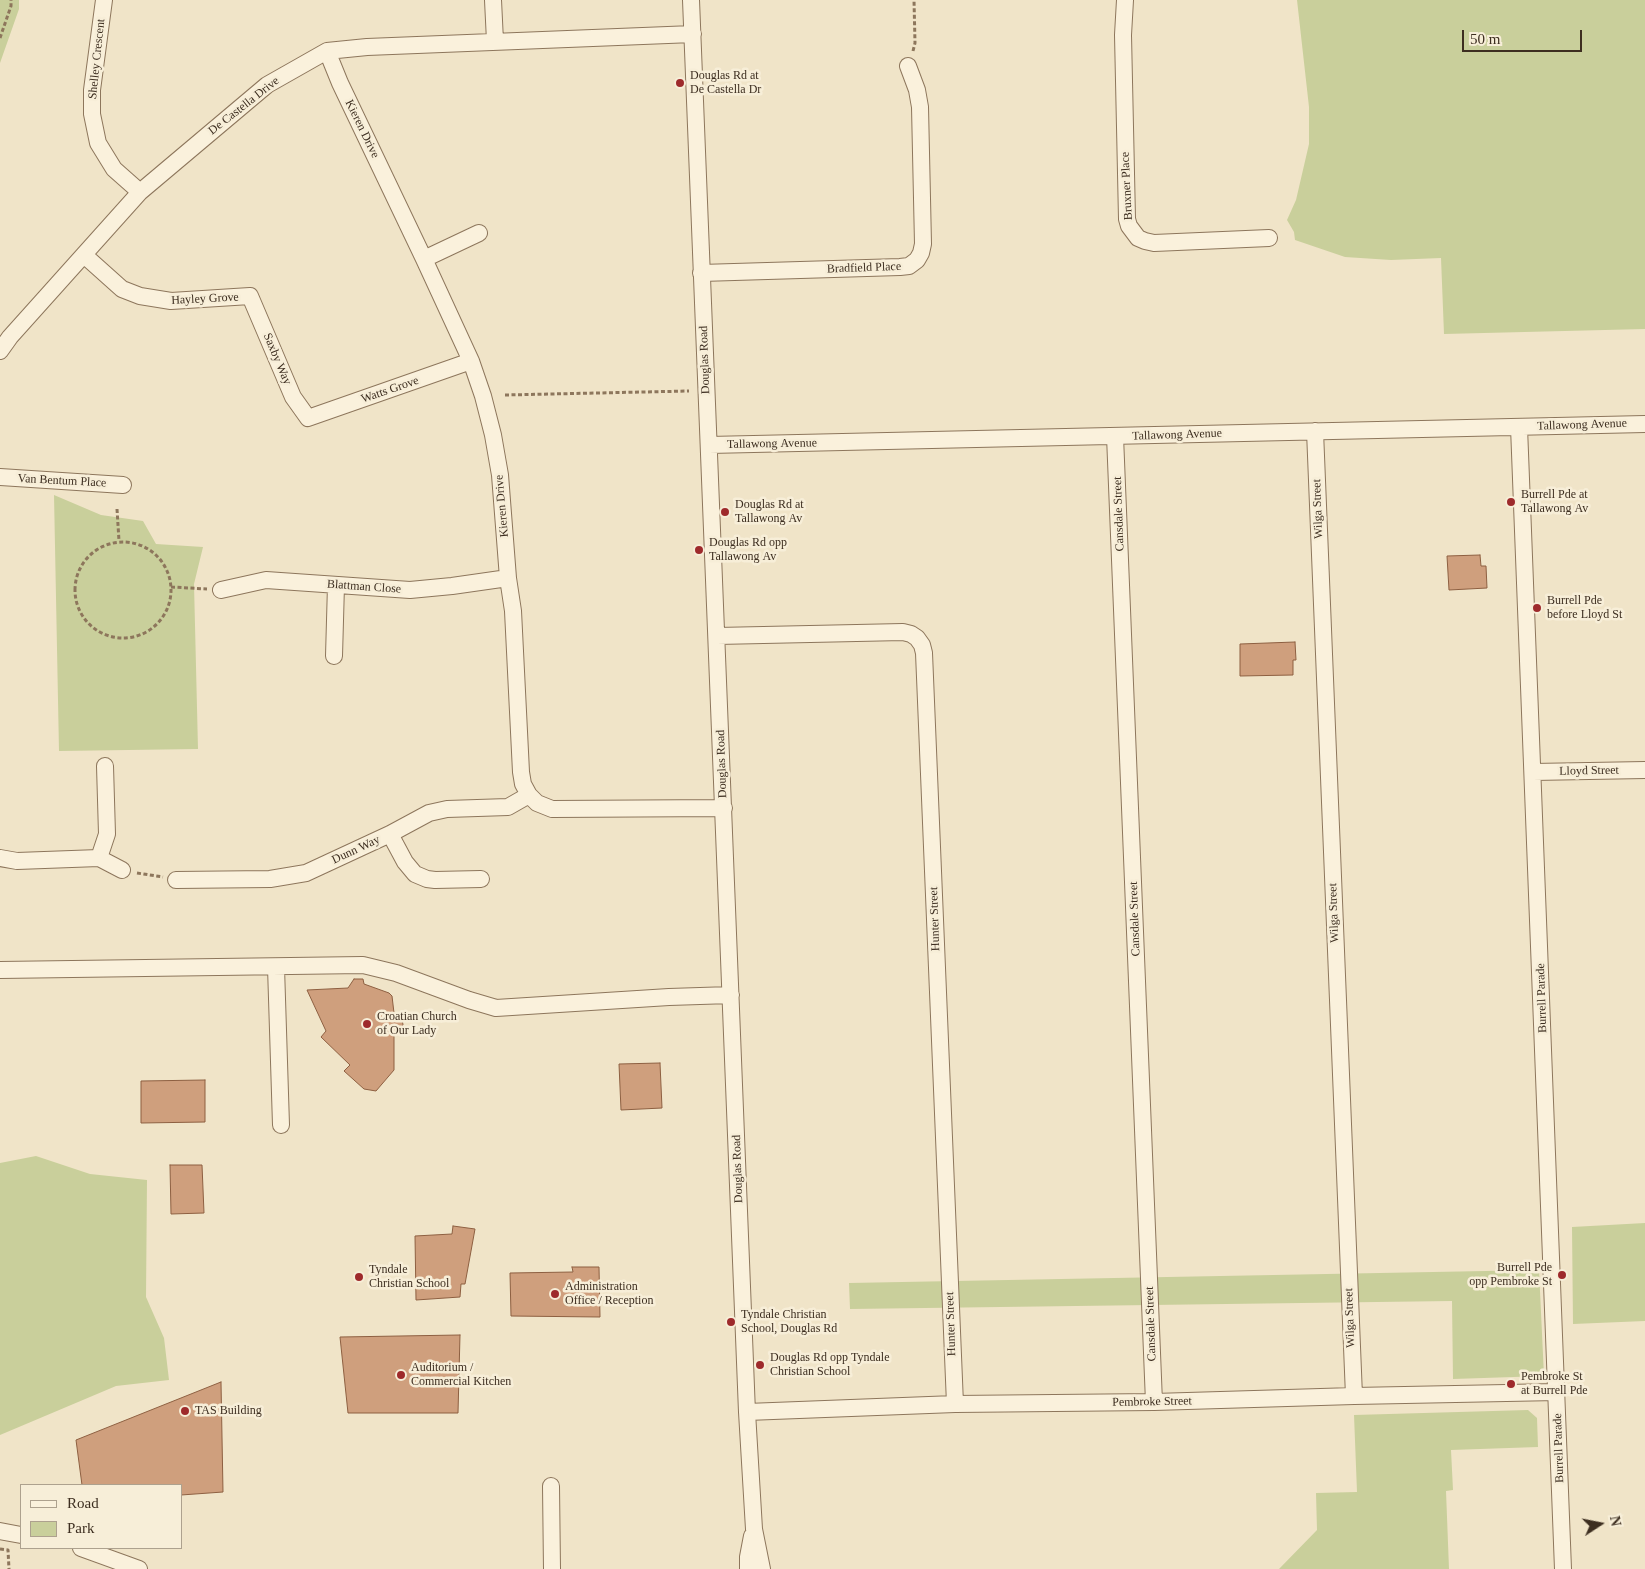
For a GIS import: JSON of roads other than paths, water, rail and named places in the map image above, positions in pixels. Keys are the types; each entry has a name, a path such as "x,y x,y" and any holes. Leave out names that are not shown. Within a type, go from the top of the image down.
{"street":[{"name":"Shelley Crescent","path":"104,0 92,90 92,114 98,143 114,169 140,192"},
{"path":"494,0 495,42"},
{"name":"Douglas Road","path":"692,0 701,273 747,1412 754,1529 762,1569"},
{"name":"Bruxner Place","path":"1125,0 1123,35 1127,219 1129,226 1138,238 1154,243 1269,238"},
{"name":"De Castella Drive","path":"0,351 10,337 140,192 267,85 327,51 367,47 693,34"},
{"name":"Kieren Drive","path":"327,51 340,83 471,361 483,396 493,435 500,475 508,578 513,611 521,772 523,784 529,795"},
{"name":"Bradfield Place","path":"701,273 900,267 909,266 917,260 923,244 920,107 917,90 908,66"},
{"path":"424,259 478,233"},
{"name":"Hayley Grove","path":"84,255 122,289 140,296 171,301 250,296"},
{"name":"Saxby Way","path":"250,296 293,397 308,418"},
{"name":"Watts Grove","path":"308,418 471,361"},
{"name":"Tallawong Avenue","path":"709,445 1645,424"},
{"name":"Burrell Parade","path":"1519,427 1563,1569"},
{"name":"Wilga Street","path":"1315,431 1354,1396"},
{"name":"Cansdale Street","path":"1116,436 1154,1402"},
{"name":"Van Bentum Place","path":"0,477 123,485"},
{"name":"Blattman Close","path":"221,590 266,580 410,590 508,578"},
{"path":"334,656 336,585"},
{"name":"Hunter Street","path":"717,636 903,632 917,638 922,645 924,653 955,1404"},
{"path":"98,858 107,834 105,766"},
{"name":"Lloyd Street","path":"1533,772 1645,770"},
{"path":"529,795 537,803 552,809 724,808"},
{"name":"Dunn Way","path":"176,880 270,879 306,873 390,834 429,813 447,809 508,807 529,795"},
{"path":"390,834 405,862 416,874 435,880 481,879"},
{"path":"0,858 17,861 98,858 122,870"},
{"path":"0,970 363,965 396,973 496,1008 659,997 731,995"},
{"path":"276,966 281,1125"},
{"name":"Pembroke Street","path":"747,1412 955,1404 1154,1402 1556,1392"},
{"path":"551,1486 552,1569"},
{"name":"Douglas Road","path":"748,1569 748,1557 754,1529"},
{"path":"0,1531 20,1535"},
{"path":"84,1549 139,1569"}],"place":[{"name":"Douglas Rd at De Castella Dr","path":"680,83"},
{"name":"Burrell Pde at Tallawong Av","path":"1511,502"},
{"name":"Douglas Rd at Tallawong Av","path":"725,512"},
{"name":"Douglas Rd opp Tallawong Av","path":"699,550"},
{"name":"Burrell Pde before Lloyd St","path":"1537,608"},
{"name":"Croatian Church of Our Lady","path":"367,1024"},
{"name":"Burrell Pde opp Pembroke St","path":"1562,1275"},
{"name":"Tyndale Christian School","path":"359,1277"},
{"name":"Administration Office / Reception","path":"555,1294"},
{"name":"Tyndale Christian School, Douglas Rd","path":"731,1322"},
{"name":"Douglas Rd opp Tyndale Christian School","path":"760,1365"},
{"name":"Auditorium / Commercial Kitchen","path":"401,1375"},
{"name":"Pembroke St at Burrell Pde","path":"1511,1384"},
{"name":"TAS Building","path":"185,1411"}]}
